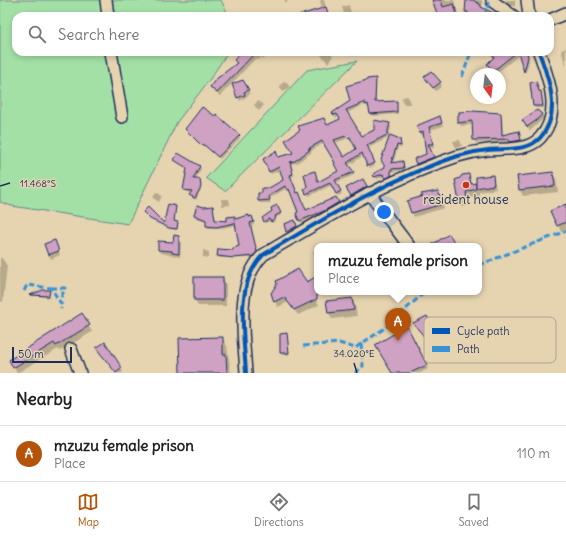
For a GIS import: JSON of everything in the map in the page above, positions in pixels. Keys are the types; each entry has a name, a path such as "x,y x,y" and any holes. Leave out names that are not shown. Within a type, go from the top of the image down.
{"street":[{"path":"106,0 108,12"},
{"path":"527,0 528,12"},
{"path":"492,1 507,12"},
{"path":"554,18 566,13"},
{"path":"112,56 122,117"},
{"path":"246,373 244,303 248,279 256,262 263,254 369,192 402,177 459,156 487,150 523,148 532,145 549,125 552,110 547,75 540,56"},
{"path":"369,192 406,243"},
{"path":"71,349 80,373"}],"green space":[{"path":"0,0 221,0 227,12 12,12 12,56 225,56 210,79 177,122 128,224 12,206 0,202"},
{"path":"357,61 225,191 206,178 307,70"}],"building":[{"path":"432,0 441,0 443,7 454,4 456,12 436,12"},
{"path":"466,0 473,0 481,5 481,7 492,12 468,12 465,12"},
{"path":"326,7 328,12 310,12"},
{"path":"238,56 252,56 217,93 210,87 215,80 237,63 234,60"},
{"path":"493,56 512,56 497,68 490,68 487,64 494,57"},
{"path":"519,56 528,56 524,72"},
{"path":"431,71 441,82 433,88 424,77"},
{"path":"376,78 375,102 397,101 397,112 370,114 368,104 365,105 365,102 346,110 362,136 374,130 374,120 390,123 387,135 367,145 375,163 367,166 362,153 347,163 354,172 335,180 341,191 336,194 330,183 306,194 304,189 307,187 304,174 315,171 318,182 338,171 322,141 308,149 311,149 295,161 290,162 293,174 290,175 306,210 336,197 339,202 324,211 299,221 296,213 298,212 289,189 287,190 285,186 269,196 270,200 258,201 258,193 262,193 262,188 269,188 283,180 279,167 269,172 263,159 276,151 278,157 293,153 285,140 300,130 298,126 324,118 327,125 340,119 337,114 334,115 332,113 350,101 346,86 367,79","holes":["346,136 348,138 350,137 356,149 344,157 334,140"]},
{"path":"243,80 249,90 244,92 245,95 237,98 232,84"},
{"path":"536,81 539,91 541,91 543,106 533,106 530,83"},
{"path":"202,107 215,116 216,114 240,135 218,157 203,144 202,146 185,129"},
{"path":"537,110 542,114 537,120 527,127 522,120"},
{"path":"472,111 501,113 502,135 519,131 521,140 510,142 509,139 473,140 472,121 458,123 459,112"},
{"path":"440,116 442,123 429,127 433,144 428,144 434,157 416,164 414,159 426,154 423,131 420,133 416,126"},
{"path":"390,135 400,139 401,146 397,145 391,163 403,161 404,168 391,169 391,176 385,179 383,174 374,177 373,174 385,167 381,160"},
{"path":"178,153 200,166 193,179 200,179 201,187 195,198 189,195 192,191 183,190 187,168 174,160"},
{"path":"553,172 555,186 519,190 517,176"},
{"name":"resident house","path":"469,174 471,184 476,183 476,189 466,192 467,199 459,202 455,180 460,178 462,175"},
{"path":"493,175 494,185 476,188 476,177"},
{"path":"363,179 367,186 351,196 346,188"},
{"path":"438,191 443,204 411,213 407,201 423,196 421,194"},
{"path":"168,204 176,206 174,221 178,222 177,229 169,228 150,219 143,212 148,207 164,223"},
{"path":"566,204 566,222 557,226 550,211"},
{"path":"197,205 204,207 213,206 215,220 227,221 227,217 235,216 235,219 249,215 249,217 252,216 254,222 250,223 257,252 253,256 234,258 217,256 218,249 233,250 233,248 239,246 235,223 216,227 206,226 206,220 194,215"},
{"path":"277,205 281,213 275,216 276,218 271,222 269,219 264,222 262,218 272,211 271,208"},
{"path":"295,220 297,226 286,232 284,224"},
{"path":"449,234 455,243 435,243"},
{"path":"174,235 179,236 179,254 172,253 172,251 158,250 158,241 173,242"},
{"path":"55,240 59,251 48,255 44,244"},
{"path":"298,269 307,282 314,278 314,295 317,295 317,299 294,310 284,297 274,302 271,293 277,284 276,281"},
{"path":"194,277 223,277 223,300 194,300"},
{"path":"43,290 50,290 49,296 30,295"},
{"path":"352,298 354,310 328,313 326,301"},
{"path":"82,313 90,325 56,346 54,343 13,368 9,360"},
{"path":"424,318 424,336 413,323"},
{"path":"407,326 424,359 424,363 427,365 410,373 392,373 375,345"},
{"path":"287,333 289,353 280,353 280,334"},
{"path":"223,337 223,354 226,354 227,373 180,373 179,338"},
{"path":"105,342 122,368 116,373 96,348"}],"marked path":[{"path":"486,12 489,3 492,1"},
{"path":"462,77 470,56"},
{"path":"482,264 566,231"},
{"path":"24,291 27,285 51,288 62,305 61,309"},
{"path":"51,288 65,288 60,300"},
{"path":"355,373 363,366 361,344 385,328 422,295"},
{"path":"303,346 339,343 355,348 361,344"}],"cycle path":[{"path":"246,373 243,327 244,295 248,280 254,267 263,255 382,187 432,165 469,153 528,146 540,138 547,129 551,118 552,107 550,85 540,56"}],"place":[{"name":"resident house","path":"466,185"},
{"name":"mzuzu female prison","path":"398,341"}]}
